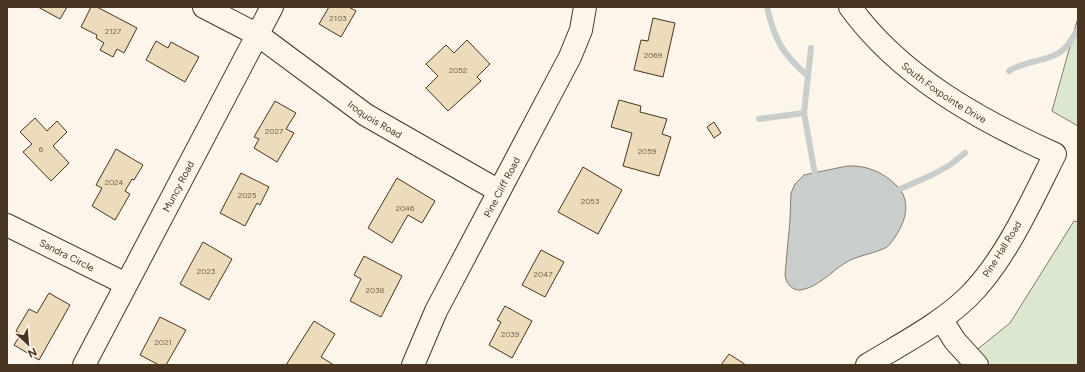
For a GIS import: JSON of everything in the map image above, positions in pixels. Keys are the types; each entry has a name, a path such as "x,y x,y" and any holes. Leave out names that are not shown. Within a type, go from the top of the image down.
{"street":[{"name":"Iroquois Road","path":"204,7 258,35 366,115 499,191"},
{"name":"Muncy Road","path":"84,365 272,7"},
{"name":"Pine Cliff Road","path":"413,365 436,311 570,57 581,30 586,7"},
{"name":"South Foxpointe Drive","path":"850,7 884,46 921,78 960,104 1001,127 1055,154"},
{"name":"Pine Hall Road","path":"867,365 941,319 968,297 990,273 1019,224 1055,154"},
{"name":"Sandra Circle","path":"7,225 126,284"},
{"path":"941,319 955,341 977,365"}],"green space":[{"path":"1078,21 1078,126 1052,111"},
{"path":"1074,221 1078,222 1078,365 958,365 1010,323"}],"shaded area":[{"path":"847,166 874,170 886,176 901,191 906,204 906,211 899,231 887,247 850,260 813,286 801,290 792,288 788,284 785,275 791,193 795,184 804,175"}],"building":[{"path":"38,7 67,7 60,19"},
{"path":"91,7 97,7 137,28 124,53 117,49 113,57 100,50 104,43 96,38 97,35 81,27"},
{"path":"329,7 349,7 356,11 341,37 319,24"},
{"path":"653,18 675,23 663,77 634,70 641,40 648,41"},
{"path":"467,40 490,64 477,77 481,81 448,111 426,88 438,76 426,64 446,45 454,53"},
{"path":"156,41 168,48 171,42 199,57 185,82 146,60"},
{"path":"619,100 641,106 640,112 667,119 662,134 671,137 659,176 623,166 632,133 611,127"},
{"path":"275,101 296,113 286,129 294,133 277,162 254,148 259,139 254,137"},
{"path":"35,118 47,131 57,121 67,132 53,146 69,163 51,181 23,152 32,144 20,132"},
{"path":"714,122 721,133 714,138 707,127"},
{"path":"116,149 143,165 125,191 130,194 115,220 92,206 102,188 96,185"},
{"path":"583,167 622,190 598,234 558,212"},
{"path":"241,173 269,187 260,205 257,203 245,226 220,213"},
{"path":"397,178 435,201 422,223 408,215 392,243 368,228"},
{"path":"203,242 232,259 209,300 180,284"},
{"path":"541,250 564,262 545,297 522,285"},
{"path":"364,256 402,276 381,317 350,301 361,279 354,275"},
{"path":"49,293 70,305 39,360 14,345 21,334 16,331 29,309 37,313"},
{"path":"505,306 532,321 512,358 489,345 501,322 497,320"},
{"path":"160,317 186,330 166,365 159,365 140,355"},
{"path":"314,321 335,334 321,357 334,365 286,365"},
{"path":"729,354 746,365 721,365"}],"waterway":[{"path":"767,7 776,37 781,46 792,61 808,76"},
{"path":"1009,71 1015,67 1045,59 1058,53 1066,47 1077,31"},
{"path":"811,48 804,113 815,174"},
{"path":"759,119 804,113"},
{"path":"900,189 932,175 950,165 965,153"}]}
